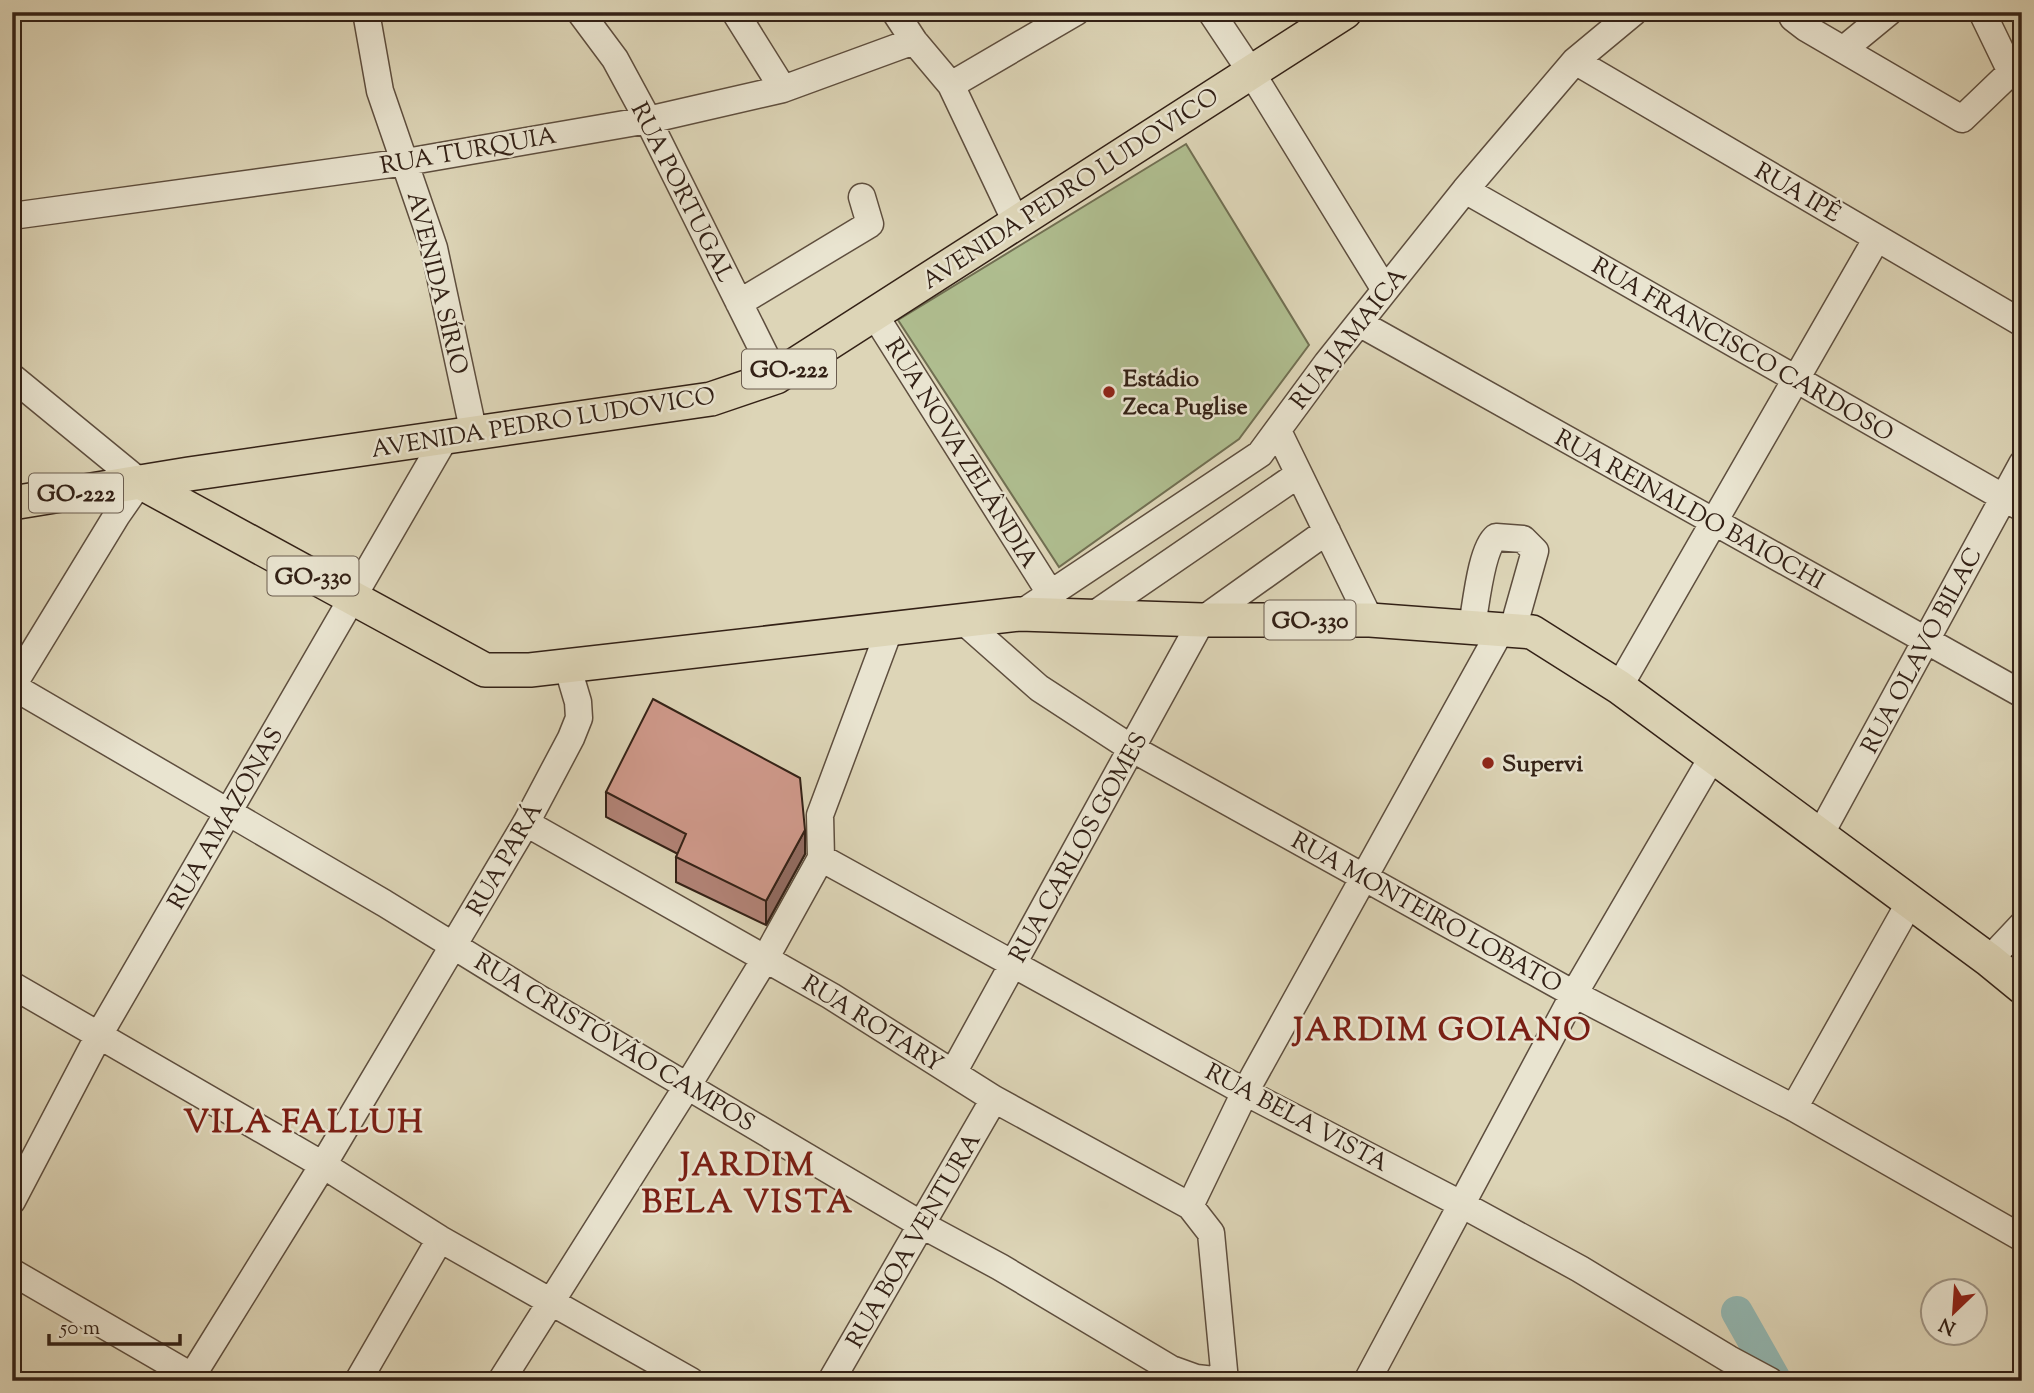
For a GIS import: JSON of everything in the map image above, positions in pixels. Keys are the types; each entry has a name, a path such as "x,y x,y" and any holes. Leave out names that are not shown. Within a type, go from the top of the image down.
{"main road":[{"name":"AVENIDA PEDRO LUDOVICO","path":"12,503 711,399 776,377 1345,12"},
{"name":"GO-330","path":"140,482 485,670 530,670 1020,614 1202,620 1370,620 1532,632 1619,687 2022,987"}],"street":[{"name":"AVENIDA SÍRIO","path":"366,12 380,91 434,248 460,436"},
{"name":"RUA PORTUGAL","path":"580,12 615,59 648,120 776,377"},
{"path":"735,12 783,89"},
{"path":"895,12 914,41 951,85 1016,222"},
{"path":"1211,12 1385,290"},
{"name":"RUA JAMAICA","path":"1020,614 1260,454 1359,323 1465,190 1575,61 1634,12"},
{"path":"1790,12 1793,18 1806,28 1962,119 2011,72 1982,12"},
{"path":"1844,49 1889,12"},
{"path":"951,85 1061,16"},
{"name":"RUA TURQUIA","path":"12,216 406,162 648,120 783,89 914,41"},
{"name":"RUA IPÊ","path":"1575,61 2022,323"},
{"name":"RUA FRANCISCO CARDOSO","path":"1465,190 2013,503"},
{"path":"738,303 870,224 862,197"},
{"path":"1619,687 1877,238"},
{"name":"RUA NOVA ZELÂNDIA","path":"874,314 1050,593"},
{"name":"RUA REINALDO BAIOCHI","path":"1359,323 2022,694"},
{"name":"GO-330","path":"12,377 140,482"},
{"path":"1278,430 1370,620"},
{"name":"RUA AMAZONAS","path":"12,1201 99,1035 353,598 460,436"},
{"name":"RUA OLAVO BILAC","path":"1820,835 1926,641 2013,503 2022,464"},
{"path":"1092,616 1299,474"},
{"path":"12,686 140,482"},
{"path":"1202,620 1327,531"},
{"name":"RUA MONTEIRO LOBATO","path":"961,619 1039,688 1131,748 1574,994 1794,1108 2022,1238"},
{"name":"RUA CARLOS GOMES","path":"953,1073 1202,620"},
{"path":"501,1381 688,1086 821,858 820,815 890,628"},
{"path":"1190,1206 1245,1092 1496,628"},
{"name":"RUA PARÁ","path":"194,1376 454,947 526,823 571,738 579,718 579,702 567,665"},
{"name":"RUA CRISTÓVÃO CAMPOS","path":"12,686 384,903 922,1225 1000,1267 1171,1369 1196,1378 1225,1381"},
{"path":"1367,1381 1574,994 1713,756"},
{"name":"RUA ROTARY","path":"526,823 831,996 994,1099 1190,1206 1211,1233 1225,1381"},
{"name":"RUA BELA VISTA","path":"821,858 1245,1092 1580,1269 1770,1381"},
{"path":"1794,1108 1910,902"},
{"path":"1989,960 2022,925"},
{"path":"12,985 323,1165 440,1239 691,1381"},
{"name":"RUA BOA VENTURA","path":"831,1381 994,1099"},
{"path":"358,1381 440,1239"},
{"path":"12,1272 194,1376"}],"green space":[{"name":"Estádio Zeca Puglise","path":"1186,144 1309,345 1239,439 1059,567 898,320"}],"building":[{"path":"653,699 800,778 805,830 766,901 676,857 686,834 606,792"}],"waterway":[{"path":"1737,1312 1776,1381"}],"place":[{"name":"Estádio Zeca Puglise","path":"1109,392"},
{"name":"Supervi","path":"1488,763"}],"district":[{"name":"JARDIM GOIANO","path":"1443,1029"},
{"name":"VILA FALLUH","path":"304,1121"},
{"name":"JARDIM BELA VISTA","path":"748,1182"}]}
